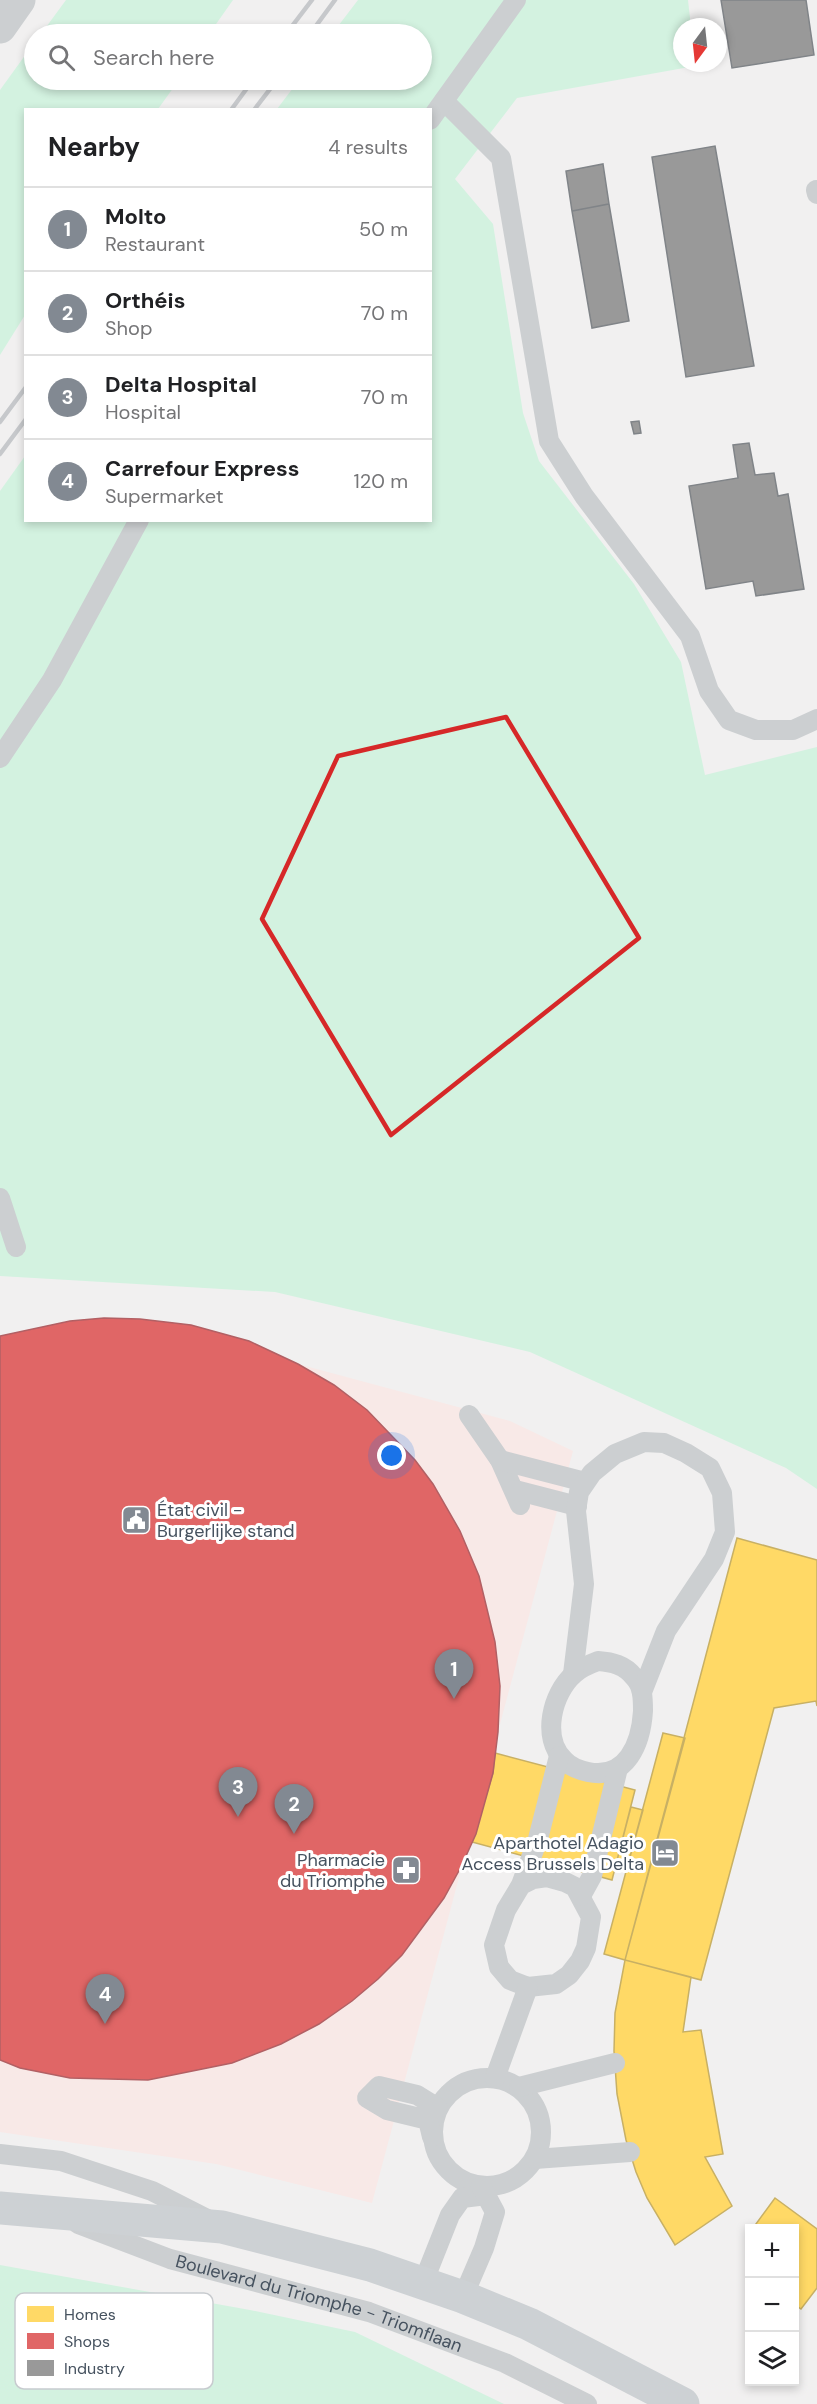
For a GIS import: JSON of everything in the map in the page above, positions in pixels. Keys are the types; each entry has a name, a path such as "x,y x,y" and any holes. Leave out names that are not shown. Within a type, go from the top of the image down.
{"main road":[{"name":"Boulevard du Triomphe - Triomflaan","path":"0,2208 222,2227 370,2265 463,2297 529,2324 683,2404"}],"street":[{"path":"0,27 19,0"}],"lane":[{"path":"432,117 516,0"},
{"path":"444,101 501,158 549,441 584,496 690,636 709,691 729,720 756,730 793,730 817,719"},
{"path":"0,758 52,680 138,522"},
{"path":"0,1198 16,1247"},
{"path":"469,1415 500,1460 517,1497 577,1506"},
{"path":"573,1674 584,1584 577,1506 579,1492 592,1473 615,1454 644,1442 664,1443 710,1468 722,1493 725,1532 714,1559 666,1631 642,1692 642,1725 630,1759 610,1772 596,1774 569,1765 559,1756 551,1738 552,1713 560,1692 573,1674 598,1660 612,1662 623,1667 635,1677 642,1692"},
{"path":"500,1460 585,1482"},
{"path":"521,1884 533,1879 548,1877 575,1887 591,1917 586,1948 580,1961 556,1984 528,1987 510,1980 499,1967 494,1945 506,1910 521,1884 538,1839 559,1756"},
{"path":"581,1896 592,1876 618,1768"},
{"path":"495,2078 528,1987"},
{"path":"519,2087 615,2063"},
{"path":"423,2283 450,2215 462,2198 512,2181 525,2171 535,2159 541,2144 542,2128 531,2098 519,2087 495,2078 477,2078 461,2084 448,2094 438,2108 433,2124 434,2142"},
{"path":"438,2108 417,2095 379,2086 368,2098 387,2110 429,2120 439,2158 450,2172 484,2191 495,2212 463,2297"},
{"path":"535,2159 630,2152"},
{"name":"Boulevard du Triomphe - Triomflaan","path":"0,2154 61,2161 107,2176 152,2191 222,2227"},
{"name":"Boulevard du Triomphe - Triomflaan","path":"47,2212 170,2259 369,2312 505,2363 587,2404"}],"highlighted area":[{"path":"506,717 639,938 391,1135 262,919 338,756"}],"shaded area":[{"path":"104,1318 140,1319 191,1325 222,1333 249,1341 298,1364 510,1421 573,1451 372,2203 216,2164 0,2132 0,1336 70,1321"}],"green space":[{"path":"66,0 233,0 216,24 48,24"},
{"path":"358,0 688,0 690,18 673,18 673,70 517,98 455,179 493,224 523,413 539,461 634,584 681,662 705,775 817,747 817,1489 786,1468 530,1352 275,1292 0,1276 0,491 24,457 24,522 432,522 432,108 278,108 291,90 432,90 432,24 340,24"},
{"path":"24,57 24,90 172,90 159,108 24,108 24,317 0,355 0,90"},
{"path":"0,2265 156,2293 15,2293 15,2389 213,2389 213,2303 355,2332 504,2404 0,2404"}],"building: Homes":[{"path":"737,1538 817,1560 817,1706 816,1701 774,1708 701,1980 625,1960"},
{"path":"663,1733 685,1738 625,1960 604,1954"},
{"path":"495,1753 635,1790 612,1880 472,1842 493,1773"},
{"path":"631,1807 643,1810 627,1868 616,1864"},
{"path":"625,1960 691,1977 683,2032 701,2030 723,2154 705,2157 732,2206 675,2245 647,2198 636,2172 626,2140 617,2094 614,2051 615,2013"},
{"path":"775,2198 817,2229 817,2288 801,2309 799,2308 799,2224 756,2224"}],"building: Shops":[{"path":"104,1318 140,1319 191,1325 249,1341 298,1364 334,1385 367,1410 415,1460 433,1484 460,1531 479,1576 495,1642 500,1686 493,1773 476,1834 444,1898 402,1955 352,2001 319,2024 281,2044 232,2063 148,2080 70,2078 20,2068 0,2060 0,1336 70,1321"}],"building: Industry":[{"path":"721,0 806,0 814,55 732,68 727,37 727,18 724,18"},
{"path":"715,146 754,366 686,377 652,157"},
{"path":"603,164 609,204 572,211 566,171"},
{"path":"609,204 629,321 592,328 572,211"},
{"path":"639,421 641,433 634,434 631,422"},
{"path":"749,443 755,475 774,473 778,496 788,494 804,589 756,596 753,581 706,589 689,486 738,478 733,445"}],"railway":[{"path":"294,24 312,0"},
{"path":"317,24 335,0"},
{"path":"232,108 246,90"},
{"path":"256,108 269,90"},
{"path":"0,422 24,390"},
{"path":"0,454 24,422"}],"place":[{"name":"État civil - Burgerlijke stand","path":"136,1520"},
{"name":"Molto","path":"454,1699"},
{"name":"Delta Hospital","path":"238,1817"},
{"name":"Orthéis","path":"294,1834"},
{"name":"Aparthotel Adagio Access Brussels Delta","path":"665,1853"},
{"name":"Pharmacie du Triomphe","path":"406,1870"},
{"name":"Carrefour Express","path":"105,2024"}]}
